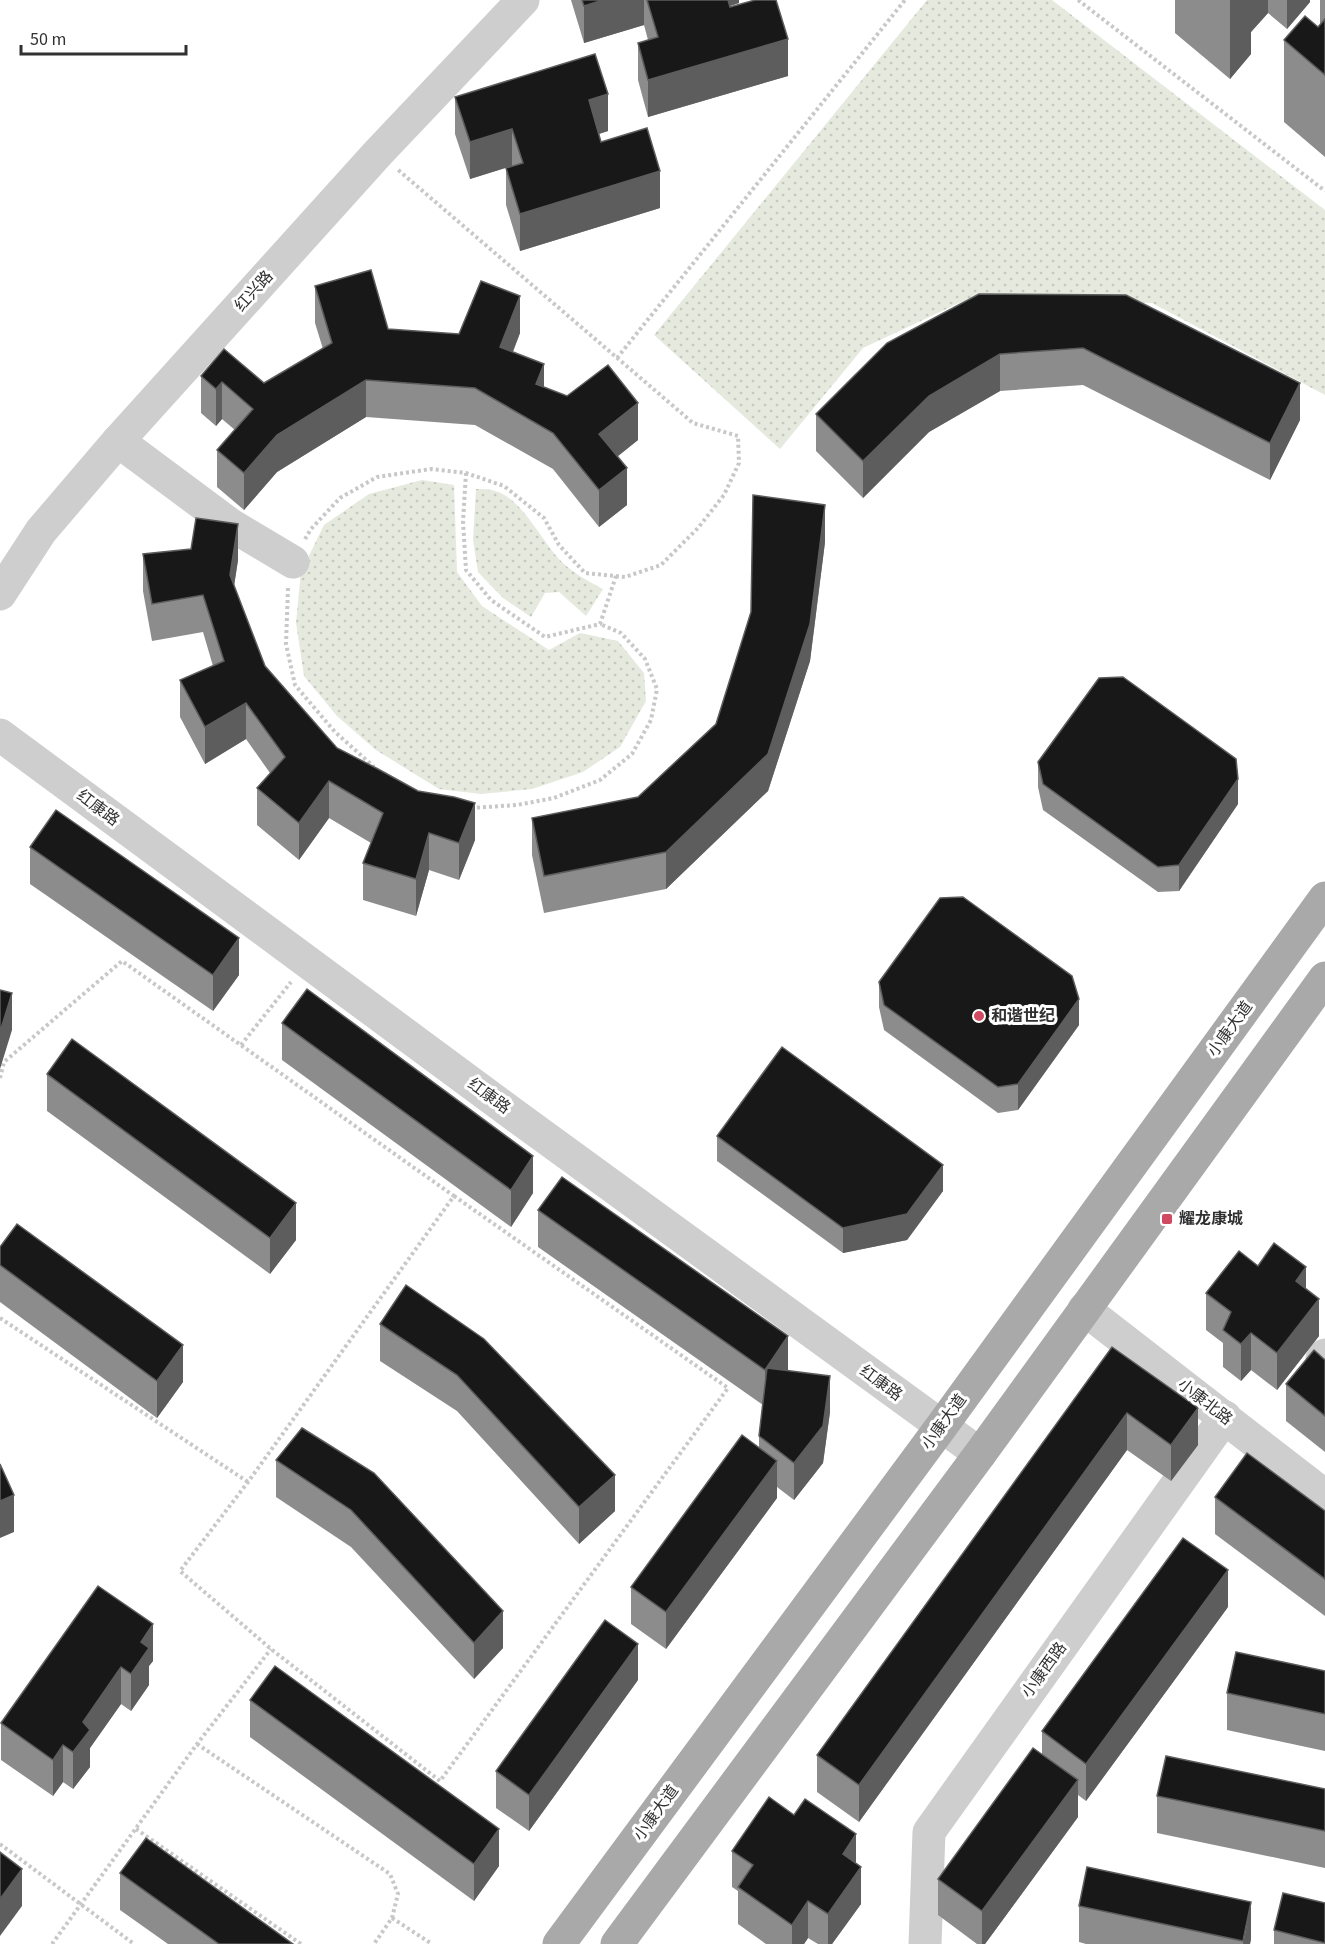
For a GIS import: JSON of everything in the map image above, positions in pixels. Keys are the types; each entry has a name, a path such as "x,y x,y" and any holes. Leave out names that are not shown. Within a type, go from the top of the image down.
{"main road":[{"name":"小康大道","path":"559,1944 941,1427 1325,898"},
{"path":"618,1944 980,1454 1325,978"}],"street":[{"name":"红兴路","path":"0,594 42,531 118,441 378,153 523,0"},
{"path":"118,441 231,525 293,562"},
{"name":"红康路","path":"0,735 306,962 980,1454"},
{"name":"小康北路","path":"1084,1309 1325,1496"},
{"path":"1325,1355 1322,1359 1325,1362"},
{"name":"小康西路","path":"925,1944 929,1832 1225,1417"}],"path":[{"path":"617,358 905,0"},
{"path":"1078,0 1325,191"},
{"path":"375,768 335,732 295,685 286,644 287,594 293,562 311,529 340,498 377,477 430,469 466,473 504,486 544,518 559,545 585,573 625,577 660,565 698,528 724,495 739,463 738,436 693,423 378,153"},
{"path":"466,473 463,521 466,570 491,600 545,637 600,624 621,633 645,659 657,689 651,720 632,754 600,780 554,798 517,805 469,808"},
{"path":"600,624 616,576"},
{"path":"0,1078 4,1062 122,961 728,1388 440,1781 271,1648 180,1571 248,1482 454,1196"},
{"path":"240,1045 306,962"},
{"path":"0,1318 248,1482"},
{"path":"52,1944 197,1743 271,1648"},
{"path":"197,1743 390,1874 398,1894 392,1918 374,1944"},
{"path":"136,1829 301,1944"},
{"path":"0,1844 134,1944"},
{"path":"392,1918 432,1944"}],"shaded area":[{"path":"927,0 1052,0 1325,210 1325,395 1152,303 974,296 863,348 780,449 654,335"},
{"path":"422,480 454,485 457,572 482,606 549,650 580,633 618,641 644,673 646,701 620,747 583,772 532,789 481,794 439,789 376,750 337,716 304,676 296,623 301,572 324,525 369,494"},
{"path":"476,489 495,491 513,501 563,563 603,589 586,616 559,592 545,593 531,617 503,598 478,572 473,540"}],"building":[{"path":"582,0 603,0 584,6"},
{"path":"647,0 728,0 730,7 755,0 776,0 788,39 648,80 638,43 658,37"},
{"path":"1305,16 1318,27 1325,19 1325,75 1284,40"},
{"path":"595,54 608,94 589,100 601,142 647,128 660,171 520,214 506,168 523,163 512,129 470,142 455,97"},
{"path":"371,270 388,329 459,334 481,281 520,296 500,347 544,364 536,384 567,396 608,365 638,403 599,434 627,468 599,490 553,433 475,388 366,380 277,435 244,473 217,450 253,409 222,382 216,389 201,376 224,349 264,383 332,343 315,286"},
{"path":"979,294 1126,295 1300,383 1270,443 1083,348 1000,354 929,396 863,461 816,414 887,343"},
{"path":"753,495 825,505 810,624 768,754 666,852 544,876 532,818 638,797 716,724 751,612"},
{"path":"196,518 238,524 230,575 265,666 337,748 418,791 475,803 459,843 429,833 416,879 363,863 383,813 329,781 299,823 257,788 285,757 246,703 205,727 180,680 224,661 203,595 152,604 143,554 191,549"},
{"path":"1123,677 1236,759 1238,779 1179,865 1158,867 1043,784 1038,762 1099,678"},
{"path":"56,810 239,938 213,975 30,847"},
{"name":"和谐世纪","path":"963,897 1072,976 1079,999 1018,1084 998,1087 884,1005 879,982 940,898"},
{"path":"307,989 533,1156 511,1190 282,1023"},
{"path":"0,990 12,993 0,1032"},
{"path":"72,1039 296,1203 270,1238 47,1074"},
{"path":"782,1047 943,1165 907,1214 843,1228 717,1136"},
{"path":"562,1177 788,1336 765,1370 538,1210"},
{"path":"17,1224 183,1345 157,1381 0,1265 0,1247"},
{"path":"1274,1243 1306,1267 1296,1281 1319,1299 1277,1353 1251,1333 1241,1344 1223,1330 1231,1312 1206,1293 1239,1251 1258,1266"},
{"path":"406,1285 484,1339 615,1475 579,1507 457,1375 380,1324"},
{"path":"1112,1347 1198,1408 1171,1445 1127,1413 859,1785 817,1755"},
{"path":"1314,1350 1325,1360 1325,1416 1286,1384"},
{"path":"767,1368 830,1376 823,1426 794,1463 759,1436"},
{"path":"302,1428 374,1473 503,1611 474,1643 351,1510 276,1460"},
{"path":"742,1435 777,1461 666,1612 631,1587"},
{"path":"1247,1453 1325,1511 1325,1579 1215,1497"},
{"path":"0,1464 14,1495 0,1501"},
{"path":"1183,1538 1228,1570 1086,1764 1042,1731"},
{"path":"98,1586 153,1624 141,1642 149,1648 131,1674 121,1667 83,1722 90,1730 73,1752 63,1745 53,1760 1,1723"},
{"path":"605,1620 638,1644 529,1795 496,1771"},
{"path":"1236,1652 1325,1671 1325,1714 1227,1693"},
{"path":"275,1666 499,1829 474,1864 250,1700"},
{"path":"1033,1748 1078,1780 982,1911 938,1879"},
{"path":"1166,1756 1325,1789 1325,1831 1157,1796"},
{"path":"769,1797 794,1815 805,1799 856,1834 843,1854 861,1867 828,1914 808,1901 792,1925 738,1887 753,1865 732,1851"},
{"path":"146,1838 293,1944 219,1944 120,1873"},
{"path":"0,1852 22,1869 0,1899"},
{"path":"1087,1867 1251,1902 1243,1941 1079,1906"},
{"path":"1283,1893 1325,1903 1325,1943 1274,1930"}],"place":[{"name":"和谐世纪","path":"979,1016"},
{"name":"耀龙康城","path":"1167,1219"}]}
